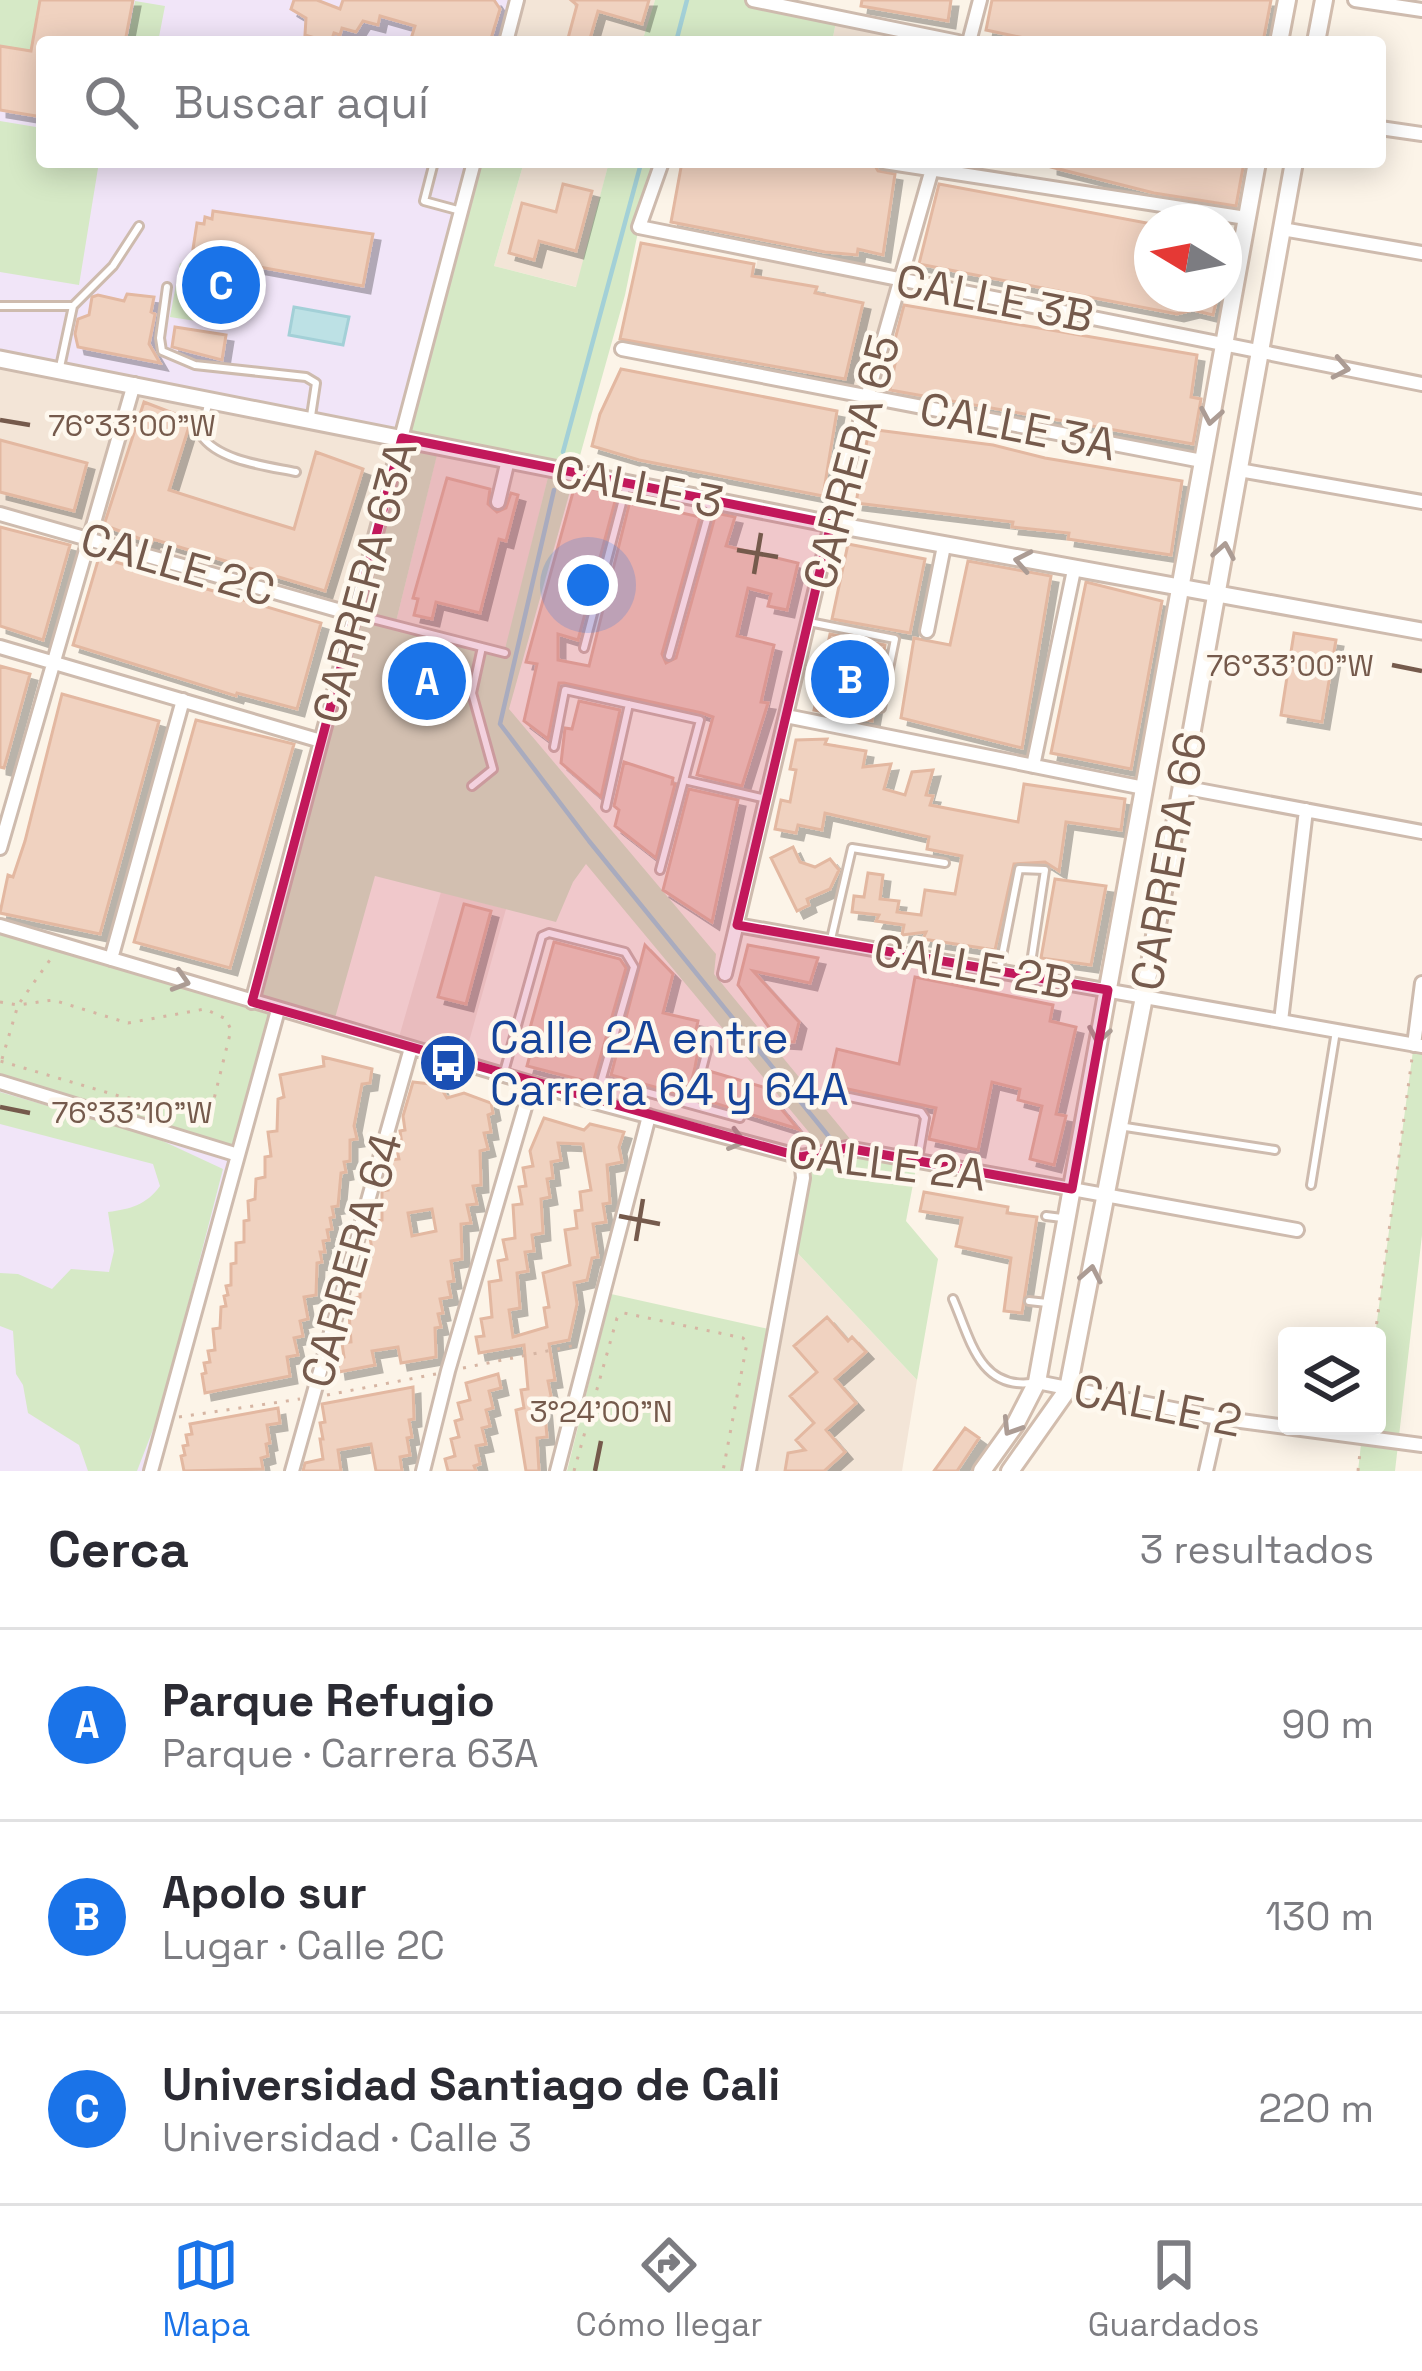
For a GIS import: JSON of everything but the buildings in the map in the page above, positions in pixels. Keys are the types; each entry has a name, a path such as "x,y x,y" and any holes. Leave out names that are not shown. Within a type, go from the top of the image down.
{"main road":[{"path":"1280,36 1287,0"},
{"path":"1317,36 1324,0"},
{"name":"CARRERA 66","path":"982,1471 1015,1425 1037,1382 1256,168"},
{"name":"CARRERA 66","path":"1010,1471 1069,1389 1293,168"}],"street":[{"path":"508,36 517,0"},
{"path":"753,0 929,36"},
{"path":"970,36 980,0"},
{"path":"1355,0 1422,9"},
{"path":"1386,129 1422,134"},
{"name":"CARRERA 63A","path":"252,1002 472,168"},
{"name":"CALLE 3B","path":"660,168 640,227 1422,384"},
{"name":"CARRERA 65","path":"725,974 830,524 933,168"},
{"path":"939,168 1246,218"},
{"path":"1282,230 1422,253"},
{"name":"CALLE 3A","path":"622,349 1202,461"},
{"name":"CALLE 3","path":"0,359 944,546 1422,631"},
{"path":"0,848 134,383"},
{"path":"497,502 508,460"},
{"path":"1239,470 1422,502"},
{"name":"CALLE 2C","path":"0,514 355,615"},
{"path":"927,631 944,546"},
{"path":"1033,766 1074,570"},
{"path":"0,647 321,741"},
{"path":"111,959 183,700"},
{"path":"786,716 1144,788"},
{"path":"1182,787 1422,832"},
{"path":"1281,1021 1306,810"},
{"name":"CALLE 2B","path":"736,925 1418,1045"},
{"name":"CALLE 2A","path":"0,926 595,1102 800,1157 847,1148 1297,1230"},
{"path":"1418,1045 1422,983"},
{"path":"151,1471 278,1010"},
{"name":"CARRERA 64","path":"292,1471 411,1048"},
{"path":"0,1082 238,1155"},
{"path":"423,1471 532,1083"},
{"path":"557,1471 649,1116"},
{"path":"749,1471 803,1178 800,1157"},
{"name":"CALLE 2","path":"1037,1382 1218,1418 1422,1445"},
{"path":"1206,1471 1218,1418"}],"lane":[{"path":"432,168 424,201 461,211"},
{"path":"59,370 73,305 113,266 139,226"},
{"path":"167,287 162,352 195,365 306,377 316,383 310,420"},
{"path":"0,306 73,305"},
{"path":"209,399 201,435 207,444 242,460 296,472"},
{"path":"584,648 627,484"},
{"path":"669,656 712,501"},
{"path":"355,615 505,653"},
{"path":"809,622 895,639 880,708"},
{"path":"472,786 493,769 472,693 482,647"},
{"path":"554,747 565,689 700,719 660,870"},
{"path":"606,807 629,704"},
{"path":"684,780 766,800"},
{"path":"830,941 852,848 945,863"},
{"path":"999,971 1019,869 1046,870 1029,976"},
{"path":"503,1075 538,941 549,933 625,952 634,968 595,1102"},
{"path":"1311,1185 1336,1031"},
{"path":"693,1104 707,1050"},
{"path":"602,1080 740,1118"},
{"path":"849,1097 921,1112 925,1118 917,1162"},
{"path":"1119,1126 1276,1150"},
{"path":"1046,1216 1066,1219"},
{"path":"953,1299 982,1369 1014,1385 1037,1382"},
{"path":"1029,1301 1051,1304"}],"path":[{"path":"0,1002 18,1005 53,1000 128,1023 205,1009 226,1018 230,1043 213,1103 202,1112 119,1096 1,1061 18,1005 57,943"},
{"path":"1376,1327 1418,1045"},
{"path":"574,1471 617,1318 624,1313 747,1342 723,1471"},
{"path":"165,1419 311,1398 589,1342"},
{"path":"1358,1471 1361,1439"}],"highlighted area":[{"path":"402,438 831,524 737,925 1108,990 1072,1189 847,1148 801,1157 252,1002"}],"shaded area":[{"path":"0,0 517,0 508,36 36,36 36,168 472,168 402,438 0,359"},
{"path":"517,0 655,0 644,36 508,36"},
{"path":"837,17 929,36 833,36"},
{"path":"522,168 607,168 577,287 494,266"},
{"path":"759,251 901,279 867,397 805,386 815,326 748,313"},
{"path":"0,359 402,438 355,615 0,514"},
{"path":"439,446 550,469 505,653 395,626"},
{"path":"441,892 506,909 463,1063 397,1044"},
{"path":"0,1083 238,1155 151,1471 0,1471"},
{"path":"791,1246 917,1380 902,1471 749,1471"}],"green space":[{"path":"0,0 41,0 31,51 0,46"},
{"path":"655,0 753,0 837,17 833,36 644,36"},
{"path":"135,1 165,6 159,36 128,36"},
{"path":"0,121 36,127 36,168 98,168 79,285 0,272"},
{"path":"472,168 522,168 494,266 576,287 607,168 660,168 639,227 625,295 509,709 716,954 714,974 860,1151 917,1163 906,1221 938,1259 917,1380 791,1246 801,1157 827,1154 586,864 556,922 375,876 333,1025 278,1010 238,1155 0,1082 0,926 252,1001","holes":["439,447 550,469 504,653 395,626"]},
{"path":"180,263 225,271 215,324 170,317"},
{"path":"1422,983 1422,1235 1395,1471 1358,1471 1362,1435 1386,1435 1386,1327 1376,1327"},
{"path":"0,1092 152,1136 223,1169 161,1409 137,1471 88,1471 79,1445 28,1413 16,1374 13,1331 0,1326 0,1273 18,1274 52,1289 71,1269 109,1272 114,1251 108,1212 137,1205 155,1192 160,1186 153,1164 0,1124"},
{"path":"611,1294 769,1329 742,1471 567,1471"}],"water":[{"path":"294,307 349,317 343,345 289,335"}],"waterway":[{"path":"678,36 687,0"},
{"path":"563,452 640,168"},
{"path":"554,490 500,724 830,1138"}],"place":[{"name":"Universidad Santiago de Cali","path":"221,285"},
{"name":"Apolo sur","path":"850,679"},
{"name":"Parque Refugio","path":"427,681"},
{"name":"Calle 2A entre Carrera 64 y 64A","path":"448,1063"}]}
